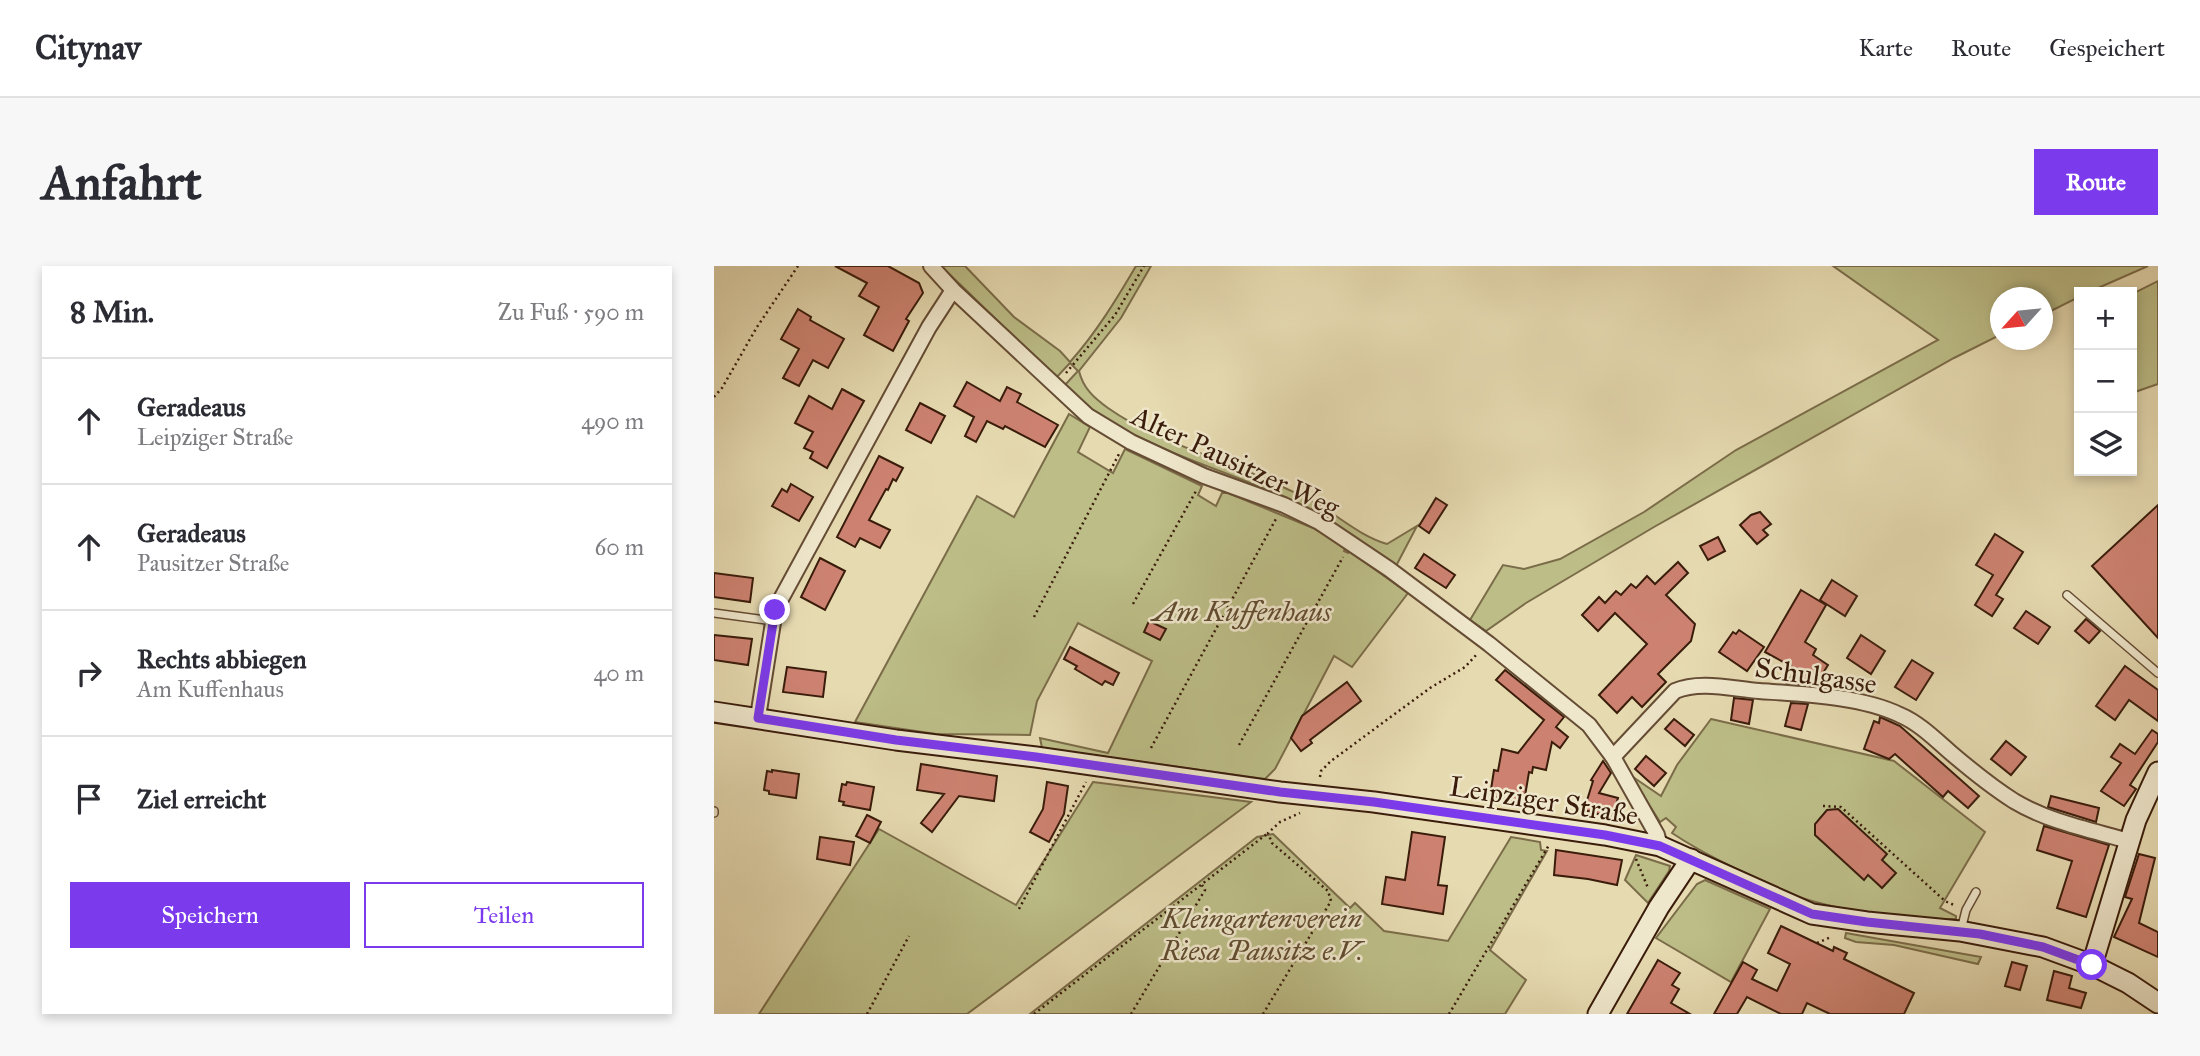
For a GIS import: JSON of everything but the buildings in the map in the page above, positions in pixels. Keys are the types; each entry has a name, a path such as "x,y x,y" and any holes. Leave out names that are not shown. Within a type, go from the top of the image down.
{"street":[{"name":"Alter Pausitzer Weg","path":"931,266 953,290 1088,416 1126,439 1204,475 1284,505 1319,522 1418,590 1489,644 1589,725 1614,757 1657,835 1660,846"},
{"path":"758,718 775,610 929,327 953,290"},
{"name":"Schulgasse","path":"1614,757 1675,691 1680,689 1728,688 1857,702 1900,714 1917,724 1968,768 2016,802 2047,817 2129,841"},
{"name":"Leipziger Straße","path":"714,712 896,740 1605,835 1660,846 1812,914 1960,931 2043,947 2092,965 2158,1003"},
{"path":"2092,965 2136,820 2158,772"},
{"path":"1598,1014 1659,907 1691,859"}],"lane":[{"path":"2067,596 2158,673"},
{"path":"714,613 773,621"},
{"path":"1960,931 1966,910 1976,892"}],"path":[{"path":"714,397 722,388 771,304 798,266"},
{"path":"1054,386 1115,315 1144,266"},
{"path":"1034,617 1126,439"},
{"path":"1133,604 1204,475"},
{"path":"1151,748 1284,505"},
{"path":"1239,745 1351,542"},
{"path":"1034,1014 1280,822 1306,810 1319,796 1321,771 1331,761 1430,688 1465,667 1489,644"},
{"path":"1019,909 1076,804 1087,781 1089,765"},
{"path":"1823,806 1841,807 1945,901 1966,910"},
{"path":"1449,1014 1556,829"},
{"path":"1263,1014 1331,901 1328,891 1272,843 1268,833"},
{"path":"1638,842 1635,856 1652,898 1659,907"},
{"path":"1131,1014 1205,890 1202,884"},
{"path":"867,1014 909,936"},
{"path":"1817,943 1831,937"}],"green space":[{"path":"941,266 965,266 1014,317 1060,351 1070,362 1097,328 1136,266 1151,266 1121,318 1079,371 1090,392 1128,421 1279,485 1315,503 1371,538 1387,544 1417,526 1396,566 1289,499 1163,448 1111,422 1064,386 1078,371 1070,363 1054,380 1027,349"},
{"path":"1833,266 2148,266 2100,287 2074,287 2074,300 2053,310 2053,287 1990,287 1990,340 1654,527 1526,603 1486,631 1470,620 1503,565 1524,569 1560,559 1644,512 1736,450 1938,340"},
{"path":"2158,281 2158,384 2137,391 2137,350 2137,292"},
{"name":"Am Kuffenhaus","path":"1069,414 1090,427 1078,452 1113,473 1125,449 1202,486 1198,495 1216,506 1222,493 1228,493 1313,528 1346,547 1344,551 1349,551 1408,593 1352,667 1334,656 1275,769 1265,779 1042,748 1040,738 1108,753 1152,661 1078,623 1037,701 1030,735 936,734 855,722 977,496 1014,517"},
{"path":"1711,719 1894,761 1985,832 1940,908 1956,916 1956,919 1883,915 1806,899 1730,866 1672,833 1676,827 1666,818 1660,822 1630,775 1661,796 1677,765"},
{"path":"1093,782 1251,802 967,1014 759,1014 879,829 1016,905"},
{"name":"Kleingartenverein Riesa Pausitz e.V.","path":"1273,834 1350,908 1355,903 1384,931 1448,941 1511,837 1540,842 1541,850 1547,851 1490,950 1526,980 1505,1014 1030,1014 1257,837"},
{"path":"1636,855 1670,866 1648,903 1625,880"},
{"path":"1705,880 1770,909 1731,982 1656,938 1697,884"},
{"path":"1846,933 1981,957 1978,964 1894,945 1856,942 1845,938"}],"route":[{"path":"775,610 758,718 896,740 1605,835 1660,846 1812,914 1980,934 2043,947 2092,965"}]}
